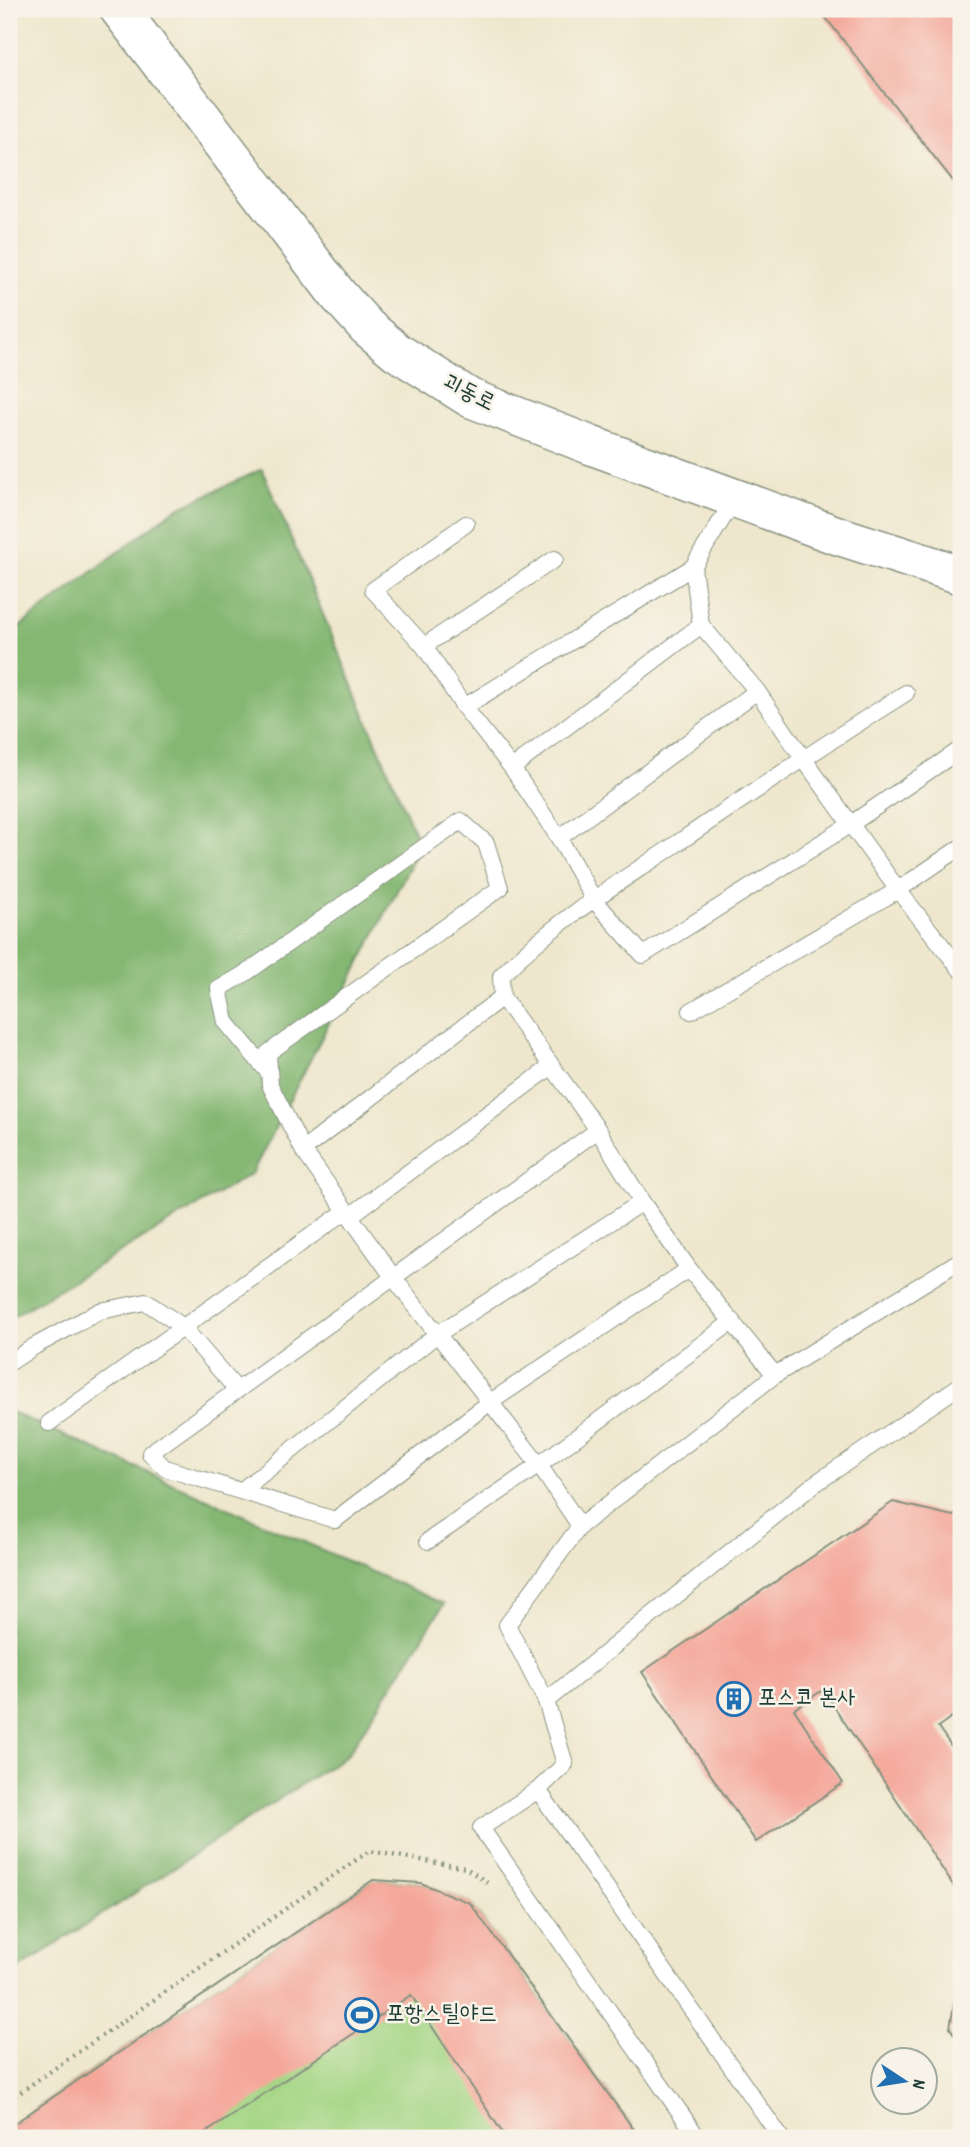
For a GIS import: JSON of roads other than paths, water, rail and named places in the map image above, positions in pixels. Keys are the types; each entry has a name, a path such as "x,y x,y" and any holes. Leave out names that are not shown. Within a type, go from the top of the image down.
{"street":[{"name":"괴동로","path":"119,9 338,295 367,327 397,352 470,398 526,421 833,534 961,575"}],"lane":[{"path":"464,707 693,567 735,498"},
{"path":"466,524 373,590 425,646 464,707 512,768 559,838 594,900 643,955 851,824 961,750"},
{"path":"425,646 555,559"},
{"path":"693,567 701,625 757,691 898,890 961,970"},
{"path":"512,768 701,625"},
{"path":"559,838 757,691"},
{"path":"775,1375 689,1269 642,1202 598,1129 502,997 501,976 521,955 594,900 803,758 906,693"},
{"path":"269,1073 226,1022 219,989 246,973 461,821 486,843 500,888 268,1053 270,1085 303,1150 393,1278 539,1465 580,1526"},
{"path":"691,1011 898,890 961,847"},
{"path":"303,1150 502,997"},
{"path":"49,1423 182,1326 348,1213 552,1066"},
{"path":"598,1129 150,1453 165,1468 335,1520 489,1403 689,1269"},
{"path":"241,1491 436,1335 642,1202"},
{"path":"698,2138 481,1828 538,1790 565,1764 545,1701 507,1625 580,1526 775,1375 961,1260"},
{"path":"9,1363 100,1311 146,1302 182,1326 237,1390"},
{"path":"428,1541 539,1465 733,1321"},
{"path":"545,1701 813,1485 961,1385"},
{"path":"538,1790 781,2138"}],"place":[{"name":"포스코 본사","path":"734,1699"},
{"name":"포항스틸야드","path":"362,2015"}]}
